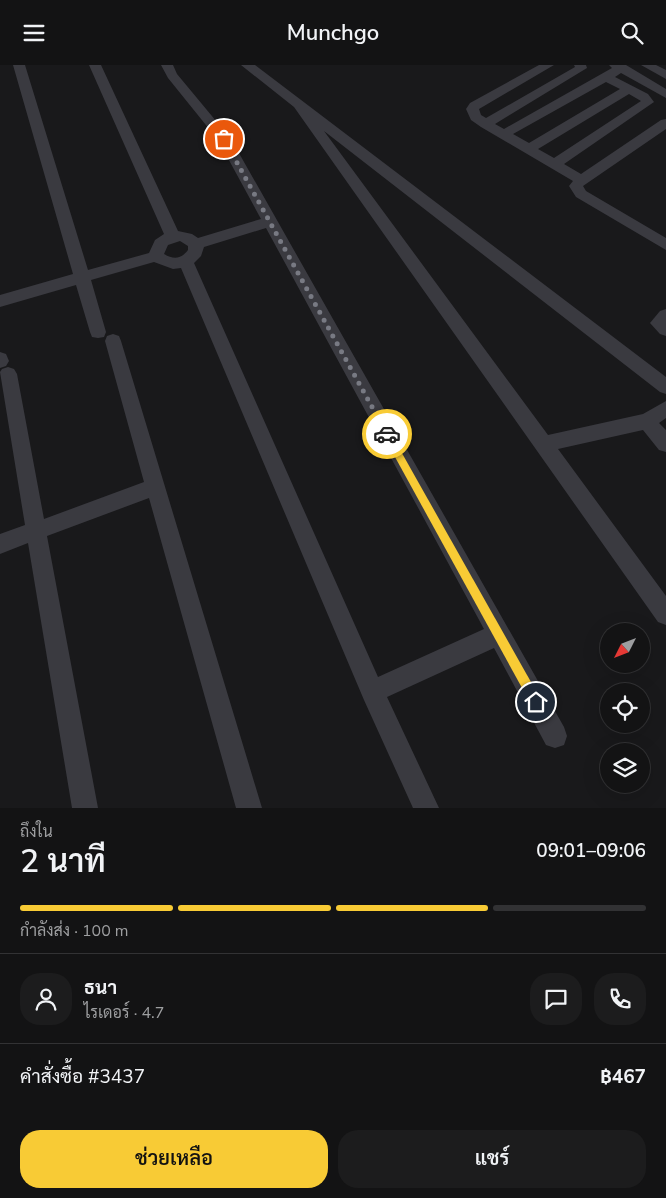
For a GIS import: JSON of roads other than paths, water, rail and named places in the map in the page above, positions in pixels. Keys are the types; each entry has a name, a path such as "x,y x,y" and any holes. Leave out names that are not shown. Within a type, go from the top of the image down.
{"street":[{"path":"19,65 82,278 106,336 156,487 249,808"},
{"path":"95,65 173,237"},
{"path":"167,65 172,75 224,139 555,736"},
{"path":"247,65 666,387"},
{"path":"548,65 474,106 472,109 473,113 486,124 581,180"},
{"path":"486,124 581,68 580,65"},
{"path":"647,65 666,75"},
{"path":"504,134 606,77 618,67 666,94"},
{"path":"554,164 648,102 644,97 606,77"},
{"path":"518,81 606,131"},
{"path":"529,149 629,89"},
{"path":"298,104 666,614"},
{"path":"666,123 581,180 576,186 581,194 666,245"},
{"path":"355,183 389,175"},
{"path":"0,301 156,257 169,264 191,253 269,222"},
{"path":"156,257 158,246 162,242 173,237 187,238 191,253 372,692 426,808"},
{"path":"666,315 658,323 666,330"},
{"path":"3,365 85,808"},
{"path":"543,444 647,421 666,409"},
{"path":"647,421 666,443"},
{"path":"0,544 156,487"},
{"path":"372,692 498,634"}]}
